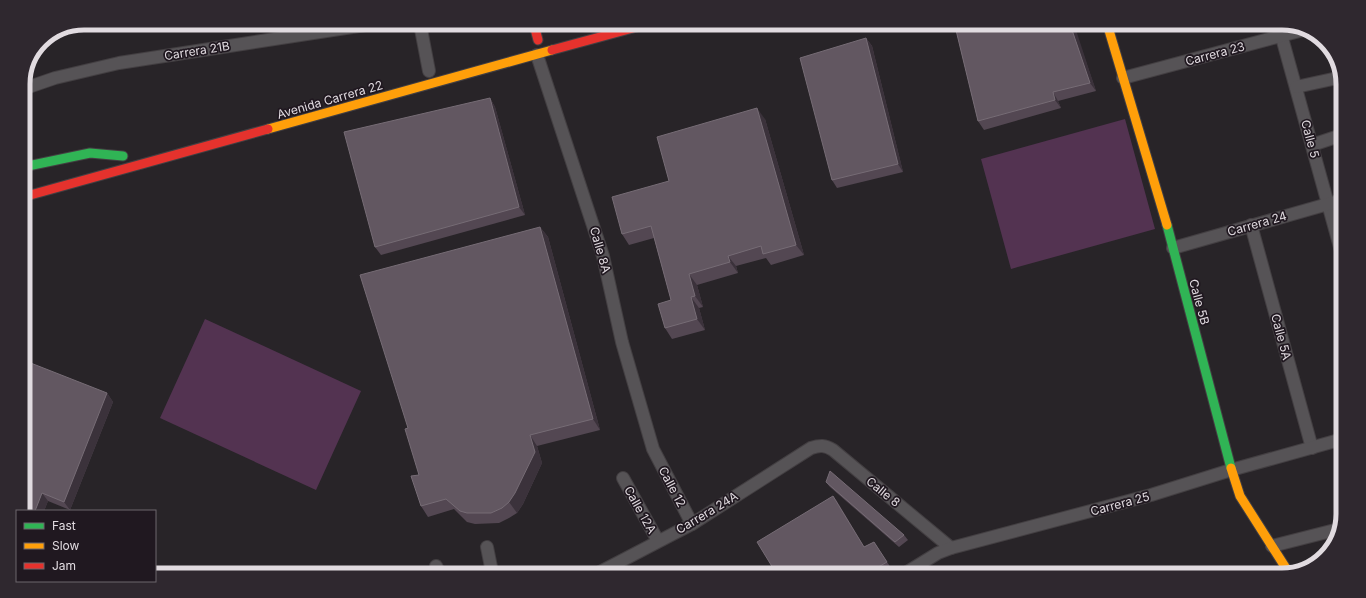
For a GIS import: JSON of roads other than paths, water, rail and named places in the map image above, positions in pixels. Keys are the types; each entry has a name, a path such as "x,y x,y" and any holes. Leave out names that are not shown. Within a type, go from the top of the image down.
{"main road":[{"path":"535,30 538,40"},
{"name":"Avenida Carrera 22","path":"30,195 626,30"},
{"name":"Calle 5B","path":"1109,30 1173,248 1231,470 1240,496 1286,568"},
{"path":"30,165 90,153 127,155 100,163"},
{"path":"120,179 133,167"}],"street":[{"name":"Carrera 21B","path":"30,87 55,78 119,64 329,30"},
{"path":"421,30 429,71"},
{"name":"Carrera 23","path":"1124,78 1280,32 1291,31"},
{"name":"Calle 5","path":"1280,32 1336,234"},
{"name":"Calle 8A","path":"537,55 603,256 622,342 652,449"},
{"path":"1296,88 1336,78"},
{"path":"1312,145 1336,137"},
{"name":"Carrera 24","path":"1173,248 1336,202"},
{"name":"Calle 5A","path":"1251,225 1312,448"},
{"name":"Carrera 25","path":"914,568 938,554 952,548 1151,496 1231,470 1336,441"},
{"name":"Calle 8","path":"811,448 820,445 826,446 833,450 952,548"},
{"name":"Carrera 24A","path":"607,568 692,524 811,448"},
{"name":"Calle 12","path":"652,449 692,524"},
{"name":"Calle 12A","path":"623,478 658,541"},
{"path":"1272,546 1333,530"},
{"path":"487,547 491,568"}]}
